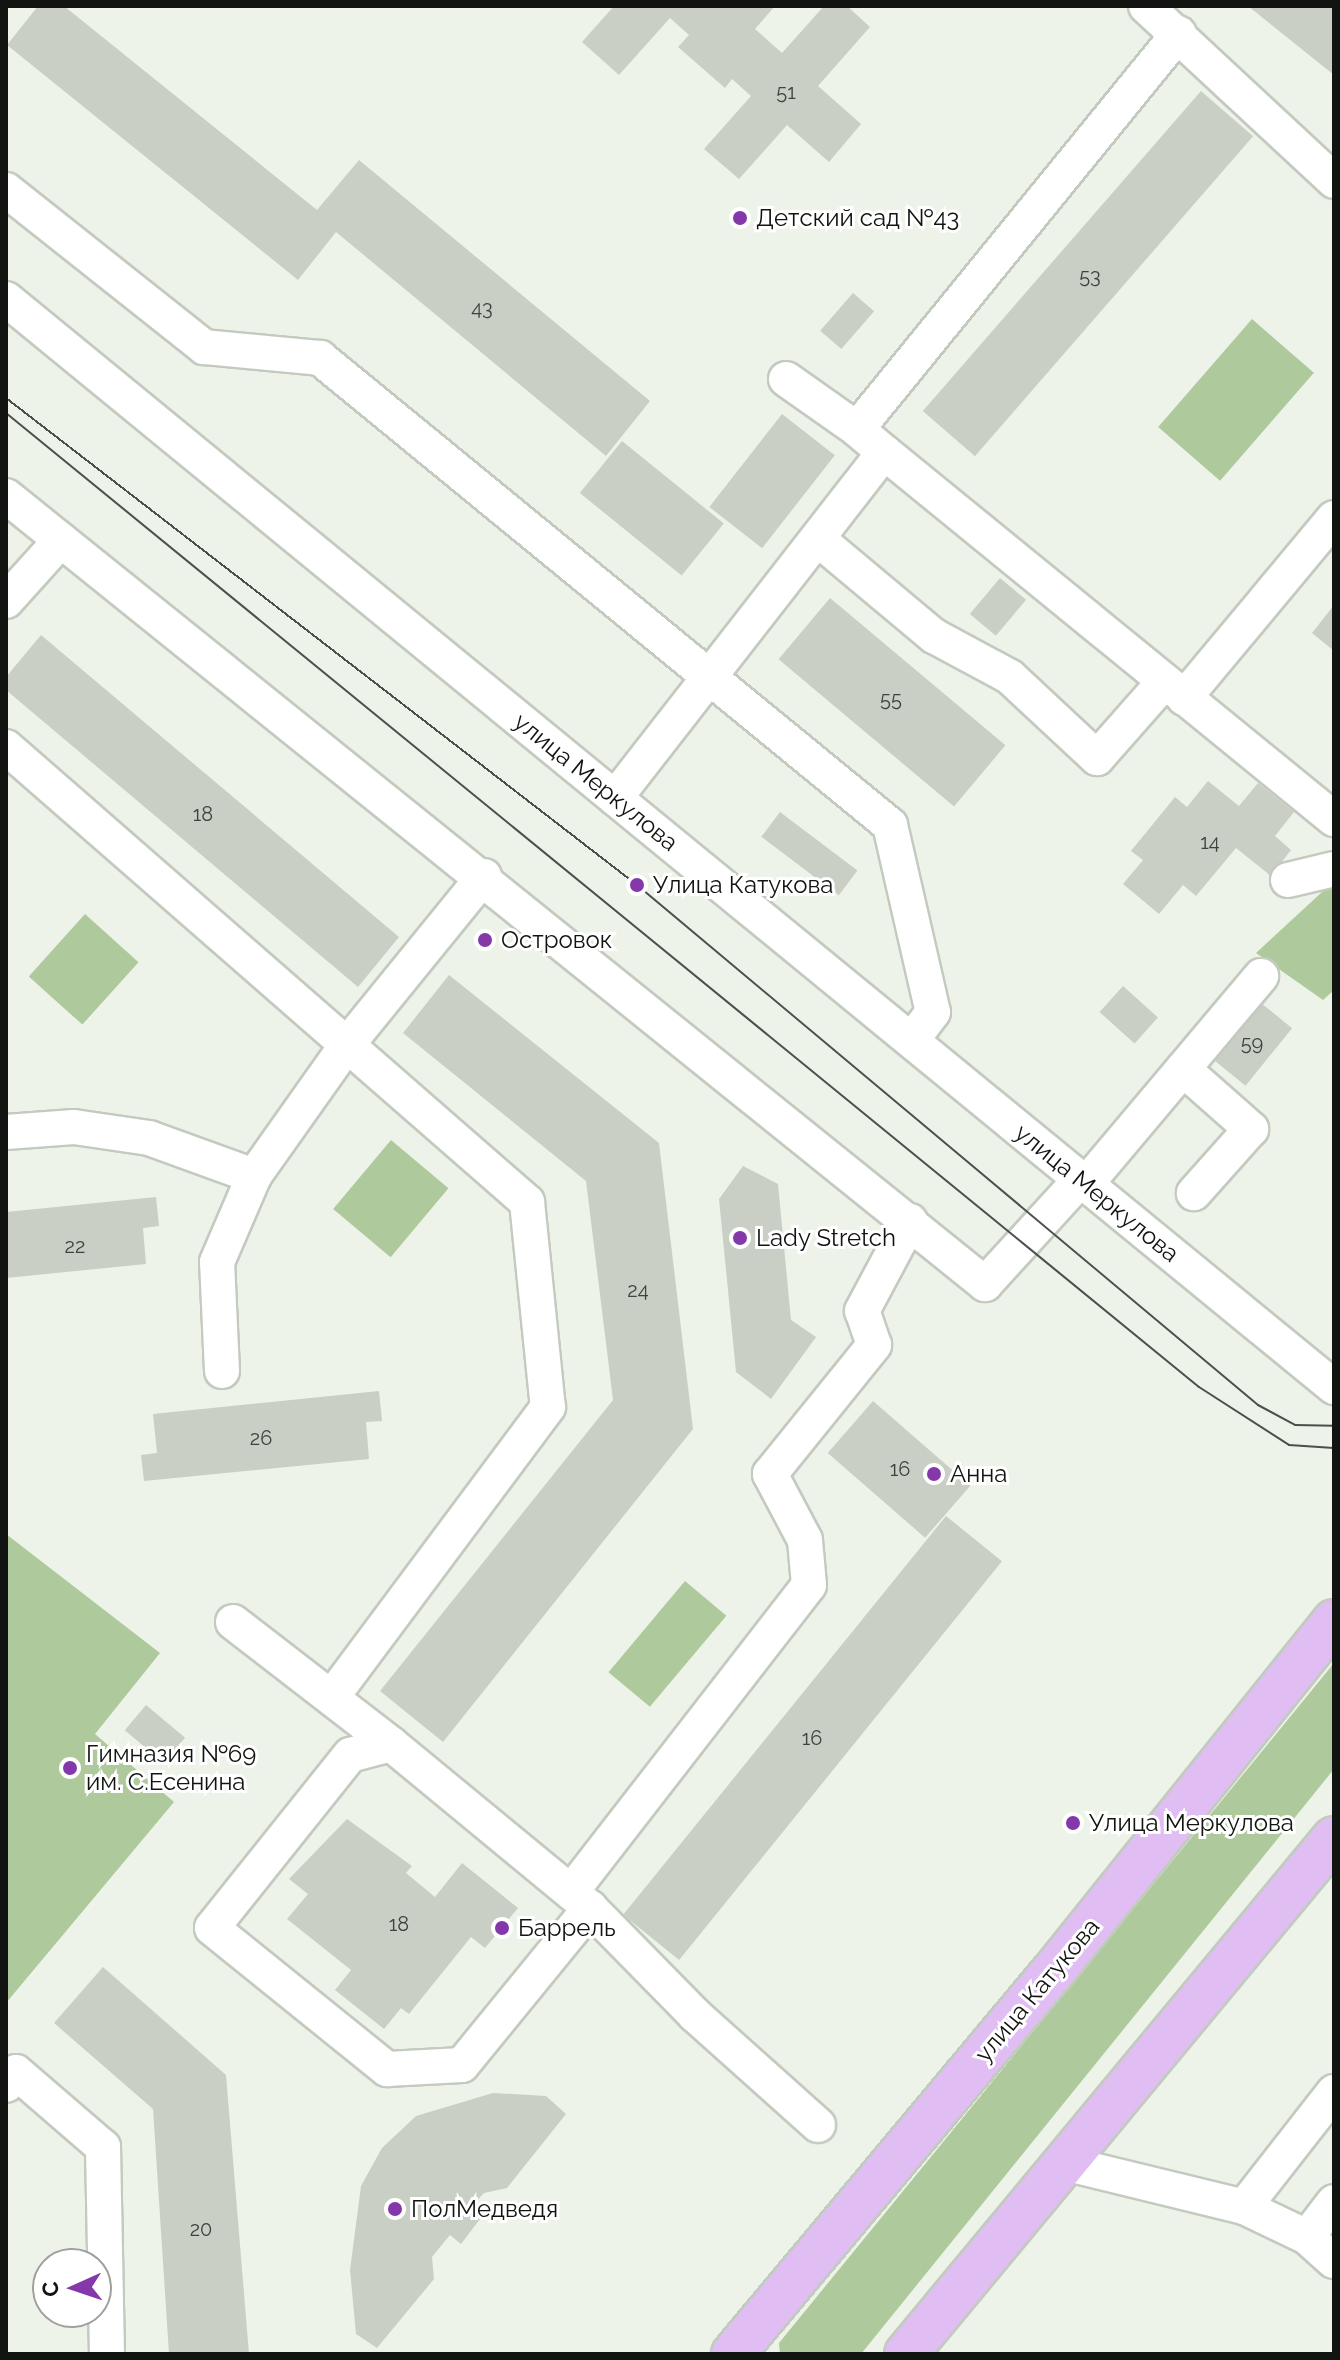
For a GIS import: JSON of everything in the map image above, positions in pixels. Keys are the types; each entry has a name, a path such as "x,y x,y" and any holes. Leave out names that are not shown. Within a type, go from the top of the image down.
{"main road":[{"name":"улица Катукова","path":"748,2346 1334,1621"},
{"path":"906,2354 1068,2164 1334,1838"}],"street":[{"path":"1146,6 1179,33 1334,181"},
{"path":"857,429 1179,33"},
{"path":"6,190 204,347 320,358 711,675 890,825 933,1012 912,1040"},
{"name":"улица Меркулова","path":"6,299 1334,1387"},
{"path":"786,379 857,429 1334,819"},
{"path":"615,798 819,540 884,452"},
{"path":"6,496 484,876 985,1284 1083,1182 1261,976"},
{"path":"819,540 934,636 1010,677 1097,758 1174,690 1334,518"},
{"path":"6,601 61,540"},
{"path":"6,747 527,1202 548,1407 343,1682"},
{"path":"1288,880 1334,869"},
{"path":"222,1371 217,1262 254,1176 346,1046 484,876"},
{"path":"1183,1069 1251,1129 1194,1193"},
{"path":"6,1132 74,1127 149,1138 254,1176"},
{"path":"391,1744 350,1755 212,1928 387,2069 462,2065 809,1585 805,1540 770,1474 874,1345 862,1311 910,1221"},
{"path":"233,1622 391,1744 580,1900 695,2015 818,2125"},
{"path":"6,2085 16,2072 103,2147 107,2354"},
{"path":"1244,2207 1334,2092"},
{"path":"1068,2164 1244,2207 1307,2237 1334,2261"},
{"path":"1307,2237 1334,2202"}],"green space":[{"path":"1252,319 1314,373 1220,481 1158,427"},
{"path":"1334,881 1334,990 1323,1000 1256,953"},
{"path":"85,914 139,962 82,1025 29,976"},
{"path":"391,1140 448,1188 391,1257 333,1209"},
{"name":"Гимназия №69 им. С.Есенина","path":"6,1534 160,1653 95,1734 174,1802 6,2003"},
{"path":"685,1581 726,1616 650,1707 609,1672"},
{"path":"1334,1663 1334,1769 861,2354 780,2354 779,2343"}],"building":[{"path":"38,6 64,6 317,210 359,160 650,401 606,456 336,232 298,280 7,45"},
{"path":"614,6 775,6 755,29 782,53 824,6 847,6 870,27 818,86 861,124 829,162 787,125 739,179 704,149 751,96 732,79 725,88 678,47 689,35 670,18 619,75 582,42"},
{"path":"1248,6 1334,6 1334,75"},
{"path":"1201,91 1253,136 975,456 923,411"},
{"path":"853,293 874,311 841,349 820,331"},
{"path":"782,414 835,455 762,548 709,507"},
{"path":"622,441 724,523 682,576 580,493"},
{"path":"1000,578 1026,600 996,636 970,614"},
{"path":"830,598 1005,745 954,806 779,659"},
{"path":"1334,605 1334,651 1312,633"},
{"path":"41,635 399,937 358,987 6,690 6,677"},
{"path":"1208,781 1239,806 1258,783 1294,812 1275,836 1291,850 1271,876 1236,848 1196,896 1183,885 1159,914 1123,884 1143,860 1131,851 1175,797 1187,807"},
{"path":"780,812 857,870 839,895 761,837"},
{"path":"449,975 659,1143 693,1429 443,1742 380,1691 613,1400 586,1181 403,1033"},
{"path":"1123,986 1158,1017 1135,1043 1100,1012"},
{"path":"1261,1003 1292,1028 1246,1086 1214,1061"},
{"path":"743,1166 778,1184 791,1320 816,1337 771,1399 736,1372 719,1199"},
{"path":"156,1197 159,1226 143,1228 146,1264 6,1278 6,1212"},
{"path":"379,1391 382,1421 366,1422 369,1459 144,1481 141,1455 157,1453 153,1414"},
{"path":"873,1401 970,1486 925,1538 828,1453"},
{"path":"946,1516 1002,1561 679,1960 623,1915"},
{"path":"146,1705 185,1738 164,1763 125,1730"},
{"path":"347,1819 412,1866 406,1873 435,1897 462,1863 518,1908 485,1948 471,1937 409,2014 401,2008 384,2029 335,1990 351,1970 287,1919 308,1894 289,1879"},
{"path":"103,1967 226,2075 249,2354 169,2354 153,2109 54,2023"},
{"path":"493,2093 546,2096 566,2114 507,2188 484,2193 468,2210 480,2219 461,2244 450,2235 432,2257 434,2279 377,2348 356,2334 350,2270 361,2186 382,2148 416,2116"}],"tram line":[{"path":"6,398 637,885 1258,1405 1295,1425 1334,1426"},
{"path":"6,413 1199,1387 1289,1445 1334,1448"}],"place":[{"name":"Детский сад №43","path":"740,218"},
{"name":"Улица Катукова","path":"637,885"},
{"name":"Островок","path":"485,940"},
{"name":"Lady Stretch","path":"740,1238"},
{"name":"Анна","path":"934,1474"},
{"name":"Гимназия №69 им. С.Есенина","path":"70,1768"},
{"name":"Улица Меркулова","path":"1073,1823"},
{"name":"Баррель","path":"502,1928"},
{"name":"ПолМедведя","path":"395,2209"}]}
